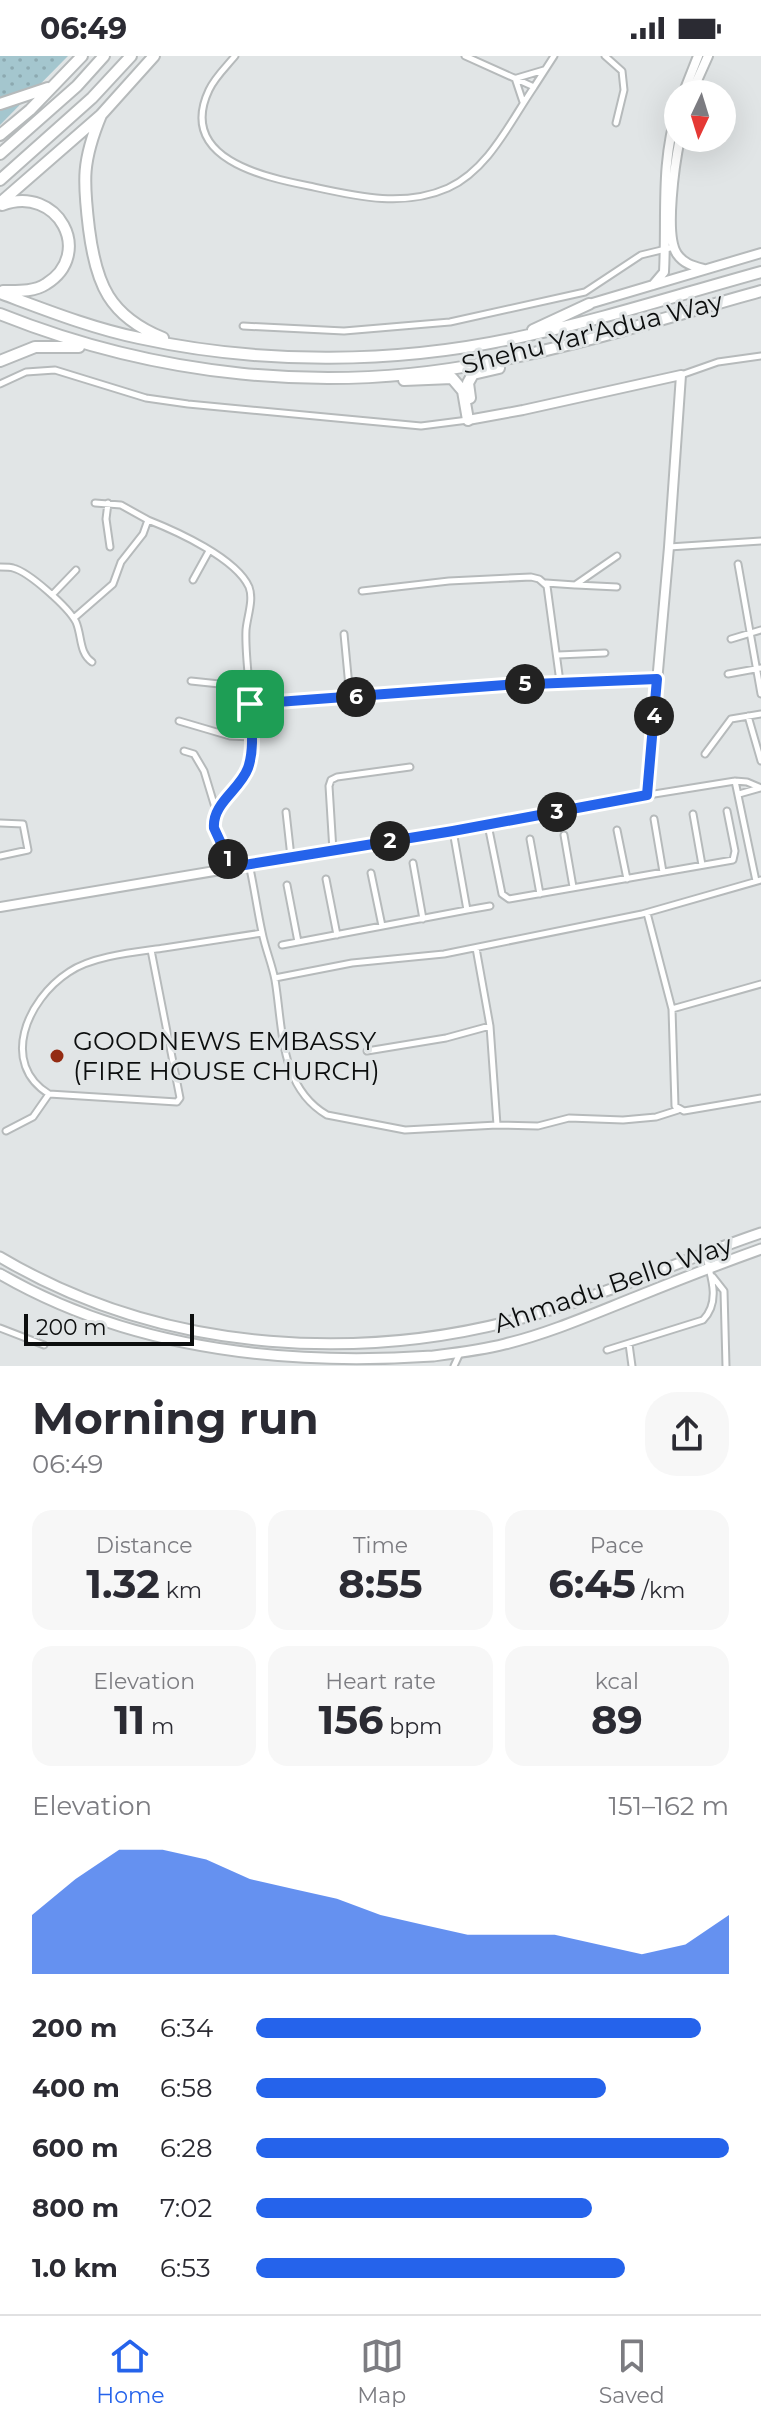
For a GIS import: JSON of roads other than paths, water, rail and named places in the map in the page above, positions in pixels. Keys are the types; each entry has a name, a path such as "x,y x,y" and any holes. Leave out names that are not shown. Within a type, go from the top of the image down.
{"highway":[{"path":"0,135 82,56"},
{"path":"0,154 77,86 104,56"},
{"path":"0,180 92,98 131,56"},
{"path":"0,204 101,115 154,56"},
{"path":"0,104 53,86"},
{"path":"101,115 88,146 84,178 91,246 98,276 113,304 132,322 145,331 184,346"},
{"path":"0,204 14,200 42,203 62,220 68,234 68,248 57,274 46,284 22,291 0,292"},
{"name":"Shehu Yar'Adua Way","path":"0,292 103,329 184,346 262,355 349,357 433,351 517,338 761,272"},
{"name":"Shehu Yar'Adua Way","path":"0,314 98,348 165,363 223,372 297,377 370,376 487,363 535,353 761,291"},
{"path":"517,338 589,304"},
{"path":"0,361 35,347 98,348"},
{"path":"471,419 468,388 473,374 505,366 535,353"},
{"path":"370,376 399,380 452,378 463,391 471,419"}],"main road":[{"name":"Ahmadu Bello Way","path":"0,1257 94,1303 172,1328 235,1338 317,1345 369,1344 464,1333 552,1310 761,1233"},
{"name":"Ahmadu Bello Way","path":"0,1274 52,1300 144,1335 236,1356 357,1363 504,1345 710,1272 761,1249"}],"street":[{"path":"235,56 218,76 206,99 203,125 208,139 223,155 242,168 342,193 387,199 407,199 449,187 480,165 554,56"},
{"path":"465,56 534,87"},
{"path":"605,56 622,71 624,90 616,123"},
{"path":"697,80 708,56"},
{"path":"688,80 697,58"},
{"path":"516,78 545,70"},
{"path":"516,78 523,103"},
{"path":"668,152 665,171 669,248 685,262 705,269"},
{"path":"653,285 664,272 669,248 678,152"},
{"path":"243,326 344,331 450,322 585,292 641,255 669,248"},
{"path":"589,304 761,253"},
{"path":"0,384 26,372 55,370 146,398 421,426 471,419 681,375 718,362 761,356"},
{"path":"647,795 681,375"},
{"path":"95,503 121,505 195,541 222,560 249,587 246,630 251,760 247,771 221,804 213,823 232,867"},
{"path":"108,503 106,519 110,547"},
{"path":"74,618 113,584 121,562 143,534 148,520"},
{"path":"669,547 761,541"},
{"path":"193,580 209,551"},
{"path":"575,585 617,556"},
{"path":"738,564 761,694"},
{"path":"0,567 12,567 26,574 52,595 74,618 82,638 82,649 92,662"},
{"path":"52,595 76,570"},
{"path":"362,591 449,581 531,577 545,582 617,587"},
{"path":"545,582 560,682"},
{"path":"731,639 761,632"},
{"path":"344,634 350,697"},
{"path":"558,655 605,653"},
{"path":"728,674 759,669"},
{"path":"250,704 560,682 657,679"},
{"path":"191,681 248,687"},
{"path":"705,754 725,723 731,719 761,714"},
{"path":"748,716 761,761"},
{"path":"179,721 230,736 251,737"},
{"path":"184,751 194,754 204,771 214,804 221,804"},
{"path":"333,851 331,780 410,767"},
{"path":"275,978 352,963 476,948 647,913 759,880 735,781"},
{"path":"0,907 735,781 761,788"},
{"path":"739,794 761,788"},
{"path":"488,825 504,897 509,899 733,860 727,811"},
{"path":"286,812 291,857"},
{"path":"693,814 702,865"},
{"path":"654,819 663,872"},
{"path":"0,823 23,824 28,850 0,856"},
{"path":"617,830 627,879"},
{"path":"453,831 467,910"},
{"path":"564,835 573,887"},
{"path":"530,839 540,894"},
{"path":"413,863 423,919"},
{"path":"249,864 262,933 275,978 282,1047 305,1096 316,1109 340,1119 396,1130 538,1126 569,1118 634,1119 761,1098"},
{"path":"371,873 382,926"},
{"path":"326,879 337,935"},
{"path":"287,885 298,942"},
{"path":"282,945 490,906"},
{"path":"647,913 672,1009 673,1094 678,1110"},
{"path":"151,950 180,1098 177,1102 49,1094 34,1086 18,1062 19,1033 45,993 69,971 103,959 151,950 262,933"},
{"path":"476,948 490,1026 497,1125"},
{"path":"672,1009 761,984"},
{"path":"367,1051 446,1038 490,1026"},
{"path":"6,1131 33,1117 49,1094"},
{"path":"607,1350 703,1320 713,1305 705,1254"},
{"path":"710,1272 724,1291 726,1366"},
{"path":"0,1328 44,1345"},
{"path":"629,1344 632,1366"},
{"path":"454,1366 460,1352"}],"place":[{"name":"GOODNEWS EMBASSY (FIRE HOUSE CHURCH)","path":"57,1056"}]}
